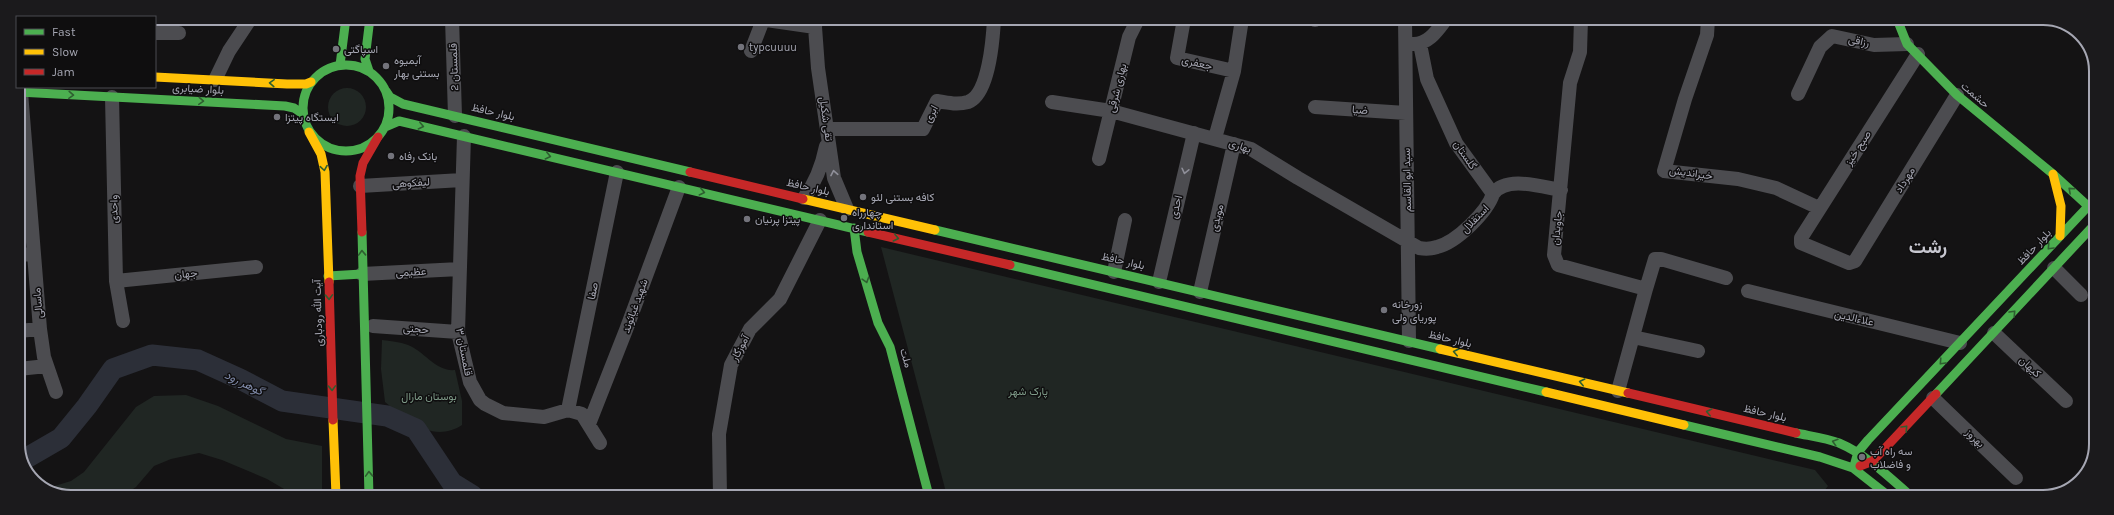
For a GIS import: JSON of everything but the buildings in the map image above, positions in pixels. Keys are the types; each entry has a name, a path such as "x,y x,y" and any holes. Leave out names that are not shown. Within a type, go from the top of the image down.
{"main road":[{"path":"340,65 345,25"},
{"path":"369,25 365,59 369,71"},
{"name":"حشمت","path":"1900,25 1907,44 1957,95 2053,174 2088,206"},
{"path":"378,137 359,149 340,151 323,145 309,132 303,114 304,95 311,82 322,72 340,65 355,65 369,71 380,81 386,91 389,109 385,127"},
{"name":"بلوار ضیابری","path":"156,77 287,84 306,84 311,82"},
{"name":"بلوار حافظ","path":"386,91 390,97 403,104 1838,443 1858,452 1873,462 1904,490"},
{"name":"بلوار ضیابری","path":"25,92 286,106 294,108 303,114"},
{"path":"369,490 360,172 363,163 385,127 391,123 399,121 1826,458 1853,468 1881,490"},
{"name":"آیت الله رودباری","path":"309,132 321,154 324,169 336,490"},
{"path":"2053,174 2061,206 2060,236"},
{"name":"بلوار حافظ","path":"1853,468 1858,452 2088,206"},
{"path":"847,209 854,228 866,245"},
{"name":"ملت","path":"854,228 857,252 878,322 890,347 927,490"},
{"path":"1853,468 1873,462 2089,231"},
{"path":"1085,283 1089,266"},
{"path":"328,276 362,274"},
{"path":"890,326 890,347"},
{"path":"1406,359 1409,341"}],"street":[{"path":"216,80 229,51 246,25"},
{"name":"قلمستان 2","path":"452,25 455,116"},
{"path":"751,51 757,25"},
{"name":"تقی شکیل","path":"816,25 818,68 834,178 847,209"},
{"name":"ابری","path":"828,132 923,129 937,102 954,104 969,102 979,94 985,76 993,40 994,25"},
{"name":"بهاری شرقی","path":"1099,159 1129,37 1135,25"},
{"name":"جعفری","path":"1183,25 1177,58 1234,71"},
{"path":"1215,138 1234,71 1241,25"},
{"name":"سید ابو القاسم","path":"1405,25 1409,341"},
{"path":"1405,44 1420,44 1431,38 1441,25"},
{"name":"جاویدان","path":"1581,25 1580,52 1570,83 1554,255 1558,265 1646,289"},
{"name":"خیراندیش","path":"1708,25 1707,35 1685,99 1664,171 1746,180 1776,188 1819,208"},
{"path":"156,33 179,33"},
{"name":"رزاقی","path":"1798,94 1820,47 1832,36 1874,44 1907,44"},
{"name":"گلستان","path":"1420,44 1427,79 1456,143 1493,194"},
{"name":"صبح خیز","path":"1801,243 1801,238 1819,208 1918,54"},
{"name":"مهرداد","path":"1801,243 1852,263 1957,95"},
{"name":"واحدی","path":"112,97 116,281 123,321"},
{"name":"بهاری","path":"1052,102 1111,111 1252,148 1298,178 1408,241"},
{"name":"ضیا","path":"1315,107 1406,113"},
{"path":"804,198 814,185 822,164 828,132"},
{"name":"احدی","path":"1159,282 1194,133"},
{"name":"قلمستان ۳","path":"464,136 458,332 470,382 480,400 503,413 544,417 568,410"},
{"name":"مویدی","path":"1200,292 1234,144"},
{"name":"صفا","path":"568,410 618,172"},
{"name":"لیفکوهی","path":"360,186 462,180"},
{"path":"1493,194 1497,188 1511,183 1561,190"},
{"name":"شهید غیاثوند","path":"589,424 626,330 679,187"},
{"name":"ماسالی","path":"25,189 34,254 40,329 47,366 56,392"},
{"name":"استقلال","path":"1408,241 1419,248 1428,249 1439,247 1460,234 1490,204 1493,194"},
{"name":"آموزگار","path":"720,490 719,434 731,365 750,329 780,299 820,220"},
{"path":"1114,272 1125,220"},
{"path":"25,255 34,254"},
{"path":"1618,391 1655,259 1661,258 1726,278"},
{"name":"جهان","path":"116,281 256,267"},
{"path":"2054,268 2082,295"},
{"name":"عظیمی","path":"362,274 460,269"},
{"name":"علاءالدین","path":"1748,291 1960,343"},
{"name":"حجتی","path":"373,326 458,332"},
{"path":"25,330 40,329"},
{"name":"کیهان","path":"1994,333 2066,401"},
{"path":"1633,337 1698,351"},
{"path":"25,368 47,366"},
{"name":"بهروز","path":"1933,398 2016,478"},
{"path":"568,410 582,414 600,443"}],"green space":[{"path":"343,88 351,88 358,91 363,96 366,107 363,118 358,123 351,126 343,126 336,123 331,118 328,111 328,103 331,96 336,91"},
{"name":"پارک شهر","path":"881,247 1815,470 1828,486 1825,490 945,490"},
{"name":"بوستان مارال","path":"382,340 408,345 436,365 448,370 455,370 462,401 462,425 451,430 441,432 431,431 411,422 385,402 381,369"},
{"path":"186,395 218,406 286,439 322,446 322,490 286,490 267,479 222,460 199,453 171,459 154,466 136,487 131,490 72,490 54,486 71,481 84,472 136,407 154,396"}],"waterway":[{"name":"گوهر رود","path":"28,457 61,438 87,406 113,369 152,355 198,360 240,379 282,401 387,416 416,429 452,483 463,490"}],"traffic: fast":[{"path":"340,65 345,25"},
{"path":"369,25 365,59 369,71"},
{"path":"1899,25 1907,44 1957,95 2053,174 2088,206"},
{"path":"338,65 354,65 363,68 377,77 386,91 389,100 389,108 389,116 386,125 377,139 363,148 354,151 338,151 322,144 315,139 310,132 303,116 303,100 310,84 315,77 322,72 338,65"},
{"path":"386,91 390,97 403,104 690,172"},
{"path":"25,92 285,106 294,108 303,114"},
{"path":"385,127 399,121 868,232"},
{"path":"1854,466 1858,452 1868,440 2089,205"},
{"path":"854,228 857,252 878,323 890,347 927,490"},
{"path":"935,230 1440,349"},
{"path":"1936,394 2089,230"},
{"path":"362,232 369,490"},
{"path":"1010,265 1546,392"},
{"path":"328,276 362,274"},
{"path":"1684,425 1820,457 1853,468 1881,490"},
{"path":"1796,433 1829,440 1849,448 1868,460 1904,490"}],"traffic: slow":[{"path":"156,77 287,84 306,84 311,82"},
{"path":"309,132 321,154 325,172 329,282"},
{"path":"2053,174 2061,206 2060,236"},
{"path":"803,199 935,230"},
{"path":"1440,349 1628,393"},
{"path":"1546,392 1684,425"},
{"path":"333,420 336,490"}],"traffic: jam":[{"path":"362,232 360,176 363,163 378,137"},
{"path":"690,172 803,199"},
{"path":"868,232 1010,265"},
{"path":"329,282 333,420"},
{"path":"1628,393 1796,433"},
{"path":"1860,466 1873,461 1936,394"}],"place":[{"name":"typcuuuu","path":"741,47"},
{"name":"اسپاگتی","path":"336,49"},
{"name":"آبمیوه بستنی بهار","path":"386,66"},
{"name":"ایستگاه پیتزا","path":"277,117"},
{"name":"بانک رفاه","path":"391,156"},
{"name":"کافه بستنی لئو","path":"863,197"},
{"name":"چهارراه استانداری","path":"844,218"},
{"name":"پیتزا پرنیان","path":"747,219"},
{"name":"زورخانه پوریای ولی","path":"1384,310"},
{"name":"سه راه آب و فاضلاب","path":"1862,457"}],"district":[{"name":"رشت","path":"1928,247"}]}
